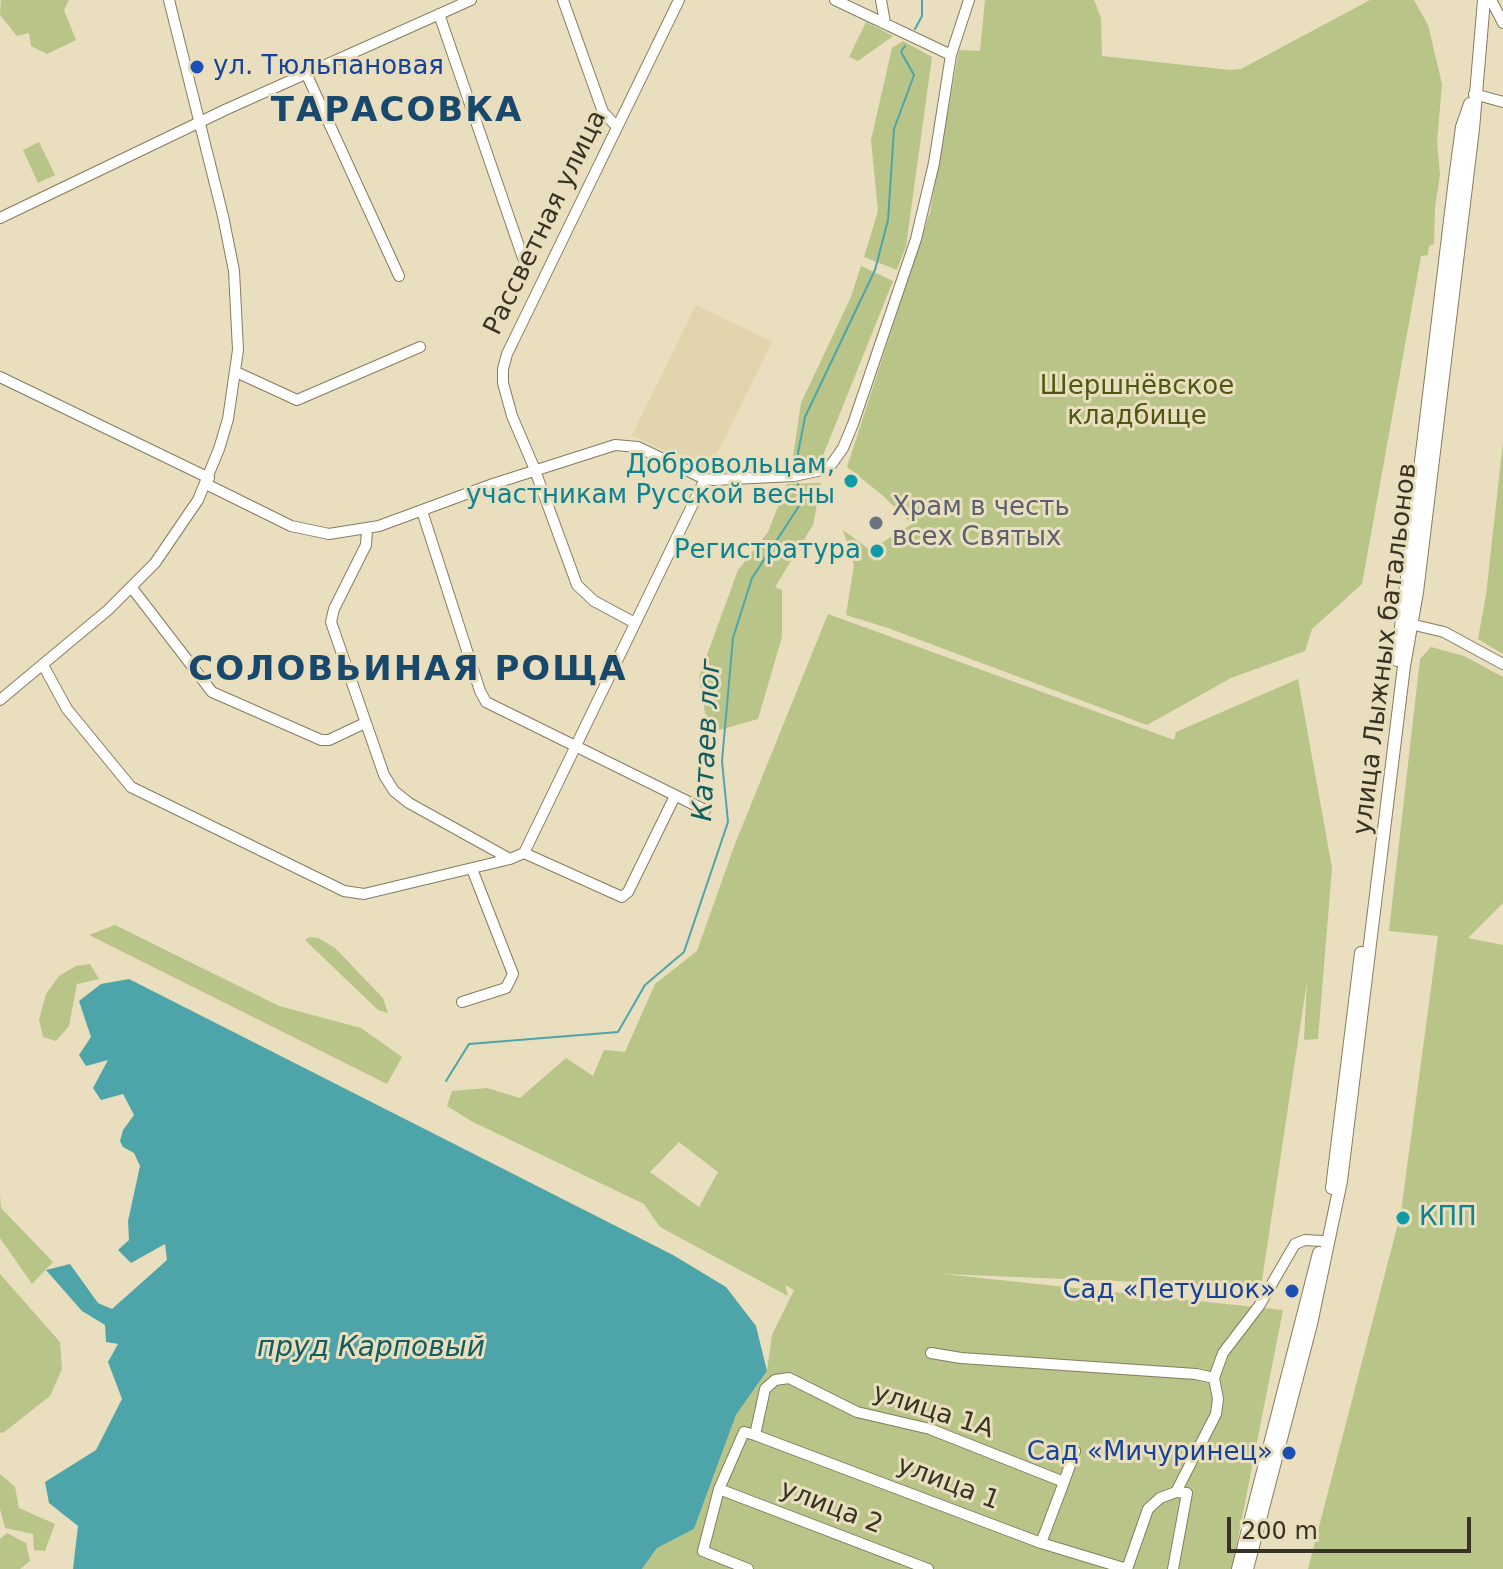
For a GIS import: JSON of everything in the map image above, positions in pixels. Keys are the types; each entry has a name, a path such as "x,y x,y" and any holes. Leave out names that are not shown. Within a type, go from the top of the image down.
{"main road":[{"name":"улица Лыжных батальонов","path":"1333,1208 1348,1139 1404,666 1406,624 1473,129 1484,0"},
{"path":"1238,1569 1333,1208"},
{"path":"1247,1569 1311,1324 1333,1208"}],"street":[{"path":"0,700 132,588 176,535 208,481 228,419 236,372 238,325 234,271 169,0"},
{"path":"0,218 306,73 471,0"},
{"path":"563,0 603,112 617,127"},
{"name":"Рассветная улица","path":"635,623 610,612 581,590 507,401 503,369 507,354 679,0"},
{"path":"835,0 951,55"},
{"path":"881,0 885,23"},
{"path":"0,377 303,530 329,534 367,530 615,445 638,447 705,479 778,477 822,470 831,465 843,448 921,220 939,140 951,55 969,0"},
{"path":"1491,0 1503,23"},
{"path":"439,14 523,258"},
{"path":"306,73 399,276"},
{"path":"1474,94 1503,102"},
{"path":"236,372 297,400 420,347"},
{"path":"43,665 67,709 131,787 344,891 364,894 510,859 524,853 705,479"},
{"path":"422,511 482,696 492,706 705,810"},
{"path":"367,530 366,545 334,609 331,622 384,775 394,791 409,803 510,859"},
{"path":"132,588 212,692 321,740 329,740 365,723"},
{"path":"1406,624 1444,632 1503,664"},
{"path":"524,853 622,897 628,892 675,796"},
{"path":"462,1002 506,988 512,979 511,968 472,869"},
{"path":"1173,1569 1181,1493 1216,1414 1218,1399 1214,1378 1223,1353 1259,1306 1295,1244 1305,1240 1322,1241"},
{"path":"931,1353 961,1358 1196,1374 1214,1378"},
{"name":"улица 1А","path":"755,1435 765,1389 775,1380 789,1378 857,1412 930,1429 1064,1482"},
{"path":"748,1569 703,1551 719,1489 744,1432 755,1435"},
{"name":"улица 1","path":"755,1435 1041,1543 1127,1569"},
{"path":"1041,1543 1075,1451"},
{"name":"улица 2","path":"719,1489 928,1569"},
{"path":"1127,1569 1148,1509 1160,1498 1181,1493"}],"shaded area":[{"path":"696,305 772,342 708,472 632,435"}],"green space":[{"path":"1,0 69,0 64,10 76,40 47,54 31,46 29,33 17,36 0,15"},
{"name":"Шершнёвское кладбище","path":"985,0 1094,0 1101,18 1102,56 1230,70 1241,69 1370,0 1414,0 1428,25 1442,84 1437,142 1440,175 1434,244 1429,246 1428,255 1421,256 1362,584 1312,629 1305,651 1231,678 1147,725 846,615 854,565 843,530 870,550 912,524 847,467 930,212 959,50 980,51"},
{"path":"866,22 893,36 858,61 849,57"},
{"path":"903,41 932,57 906,246 897,270 864,257 878,211 871,140 892,48"},
{"path":"39,142 55,175 38,183 23,150"},
{"path":"861,266 893,281 822,458 808,467 791,470 801,403 851,297"},
{"path":"1503,442 1503,654 1478,639"},
{"path":"821,483 813,525 775,587 782,590 782,637 758,719 719,730 705,713 699,677 738,570 768,532 787,484"},
{"path":"828,614 1174,740 1176,732 1298,679 1332,868 1318,1039 1304,1040 1307,981 1261,1287 943,1274 1283,1310 1232,1569 642,1569 657,1548 694,1529 736,1415 767,1371 772,1335 794,1290 785,1285 788,1296 660,1227 644,1204 471,1121 447,1106 452,1091 487,1088 520,1098 566,1058 593,1076 604,1050 625,1052 655,984 697,951 735,844","holes":["679,1142 718,1172 699,1207 650,1172"]},
{"path":"1431,647 1464,656 1503,677 1503,903 1468,938 1503,945 1503,1569 1308,1569 1401,1212 1438,936 1389,931 1420,659"},
{"path":"115,925 279,1006 361,1028 402,1057 387,1084 89,935"},
{"path":"310,937 335,948 383,998 388,1013 378,1010 305,940"},
{"path":"90,964 99,979 77,984 69,1026 56,1041 43,1037 39,1020 46,994 59,976 76,966"},
{"path":"0,1195 1,1208 53,1262 32,1284 0,1238"},
{"path":"0,1274 60,1342 62,1369 50,1396 3,1433 0,1432"},
{"path":"0,1474 15,1487 19,1508 55,1524 45,1551 34,1550 33,1534 5,1528 0,1509"},
{"path":"7,1533 26,1543 30,1561 20,1569 0,1569 0,1539"}],"water":[{"name":"пруд Карповый","path":"129,979 673,1255 726,1287 756,1326 767,1371 736,1415 694,1529 657,1548 642,1569 73,1569 78,1526 49,1503 45,1482 96,1450 122,1399 108,1362 118,1344 106,1342 105,1325 82,1311 46,1270 70,1264 98,1303 112,1309 167,1260 165,1244 131,1263 118,1250 129,1240 128,1221 140,1166 134,1153 123,1147 120,1141 123,1130 134,1115 123,1094 101,1100 93,1088 108,1060 86,1066 79,1055 91,1037 79,1001 101,984"}],"waterway":[{"name":"Катаев лог","path":"915,29 922,16 922,0"},
{"name":"Катаев лог","path":"799,466 798,453 805,417 875,270 888,220 894,129 914,75 901,52 905,46"},
{"name":"Катаев лог","path":"446,1081 469,1044 618,1032 645,985 684,952 728,822 722,761 733,638 752,578 803,500 798,484"}],"place":[{"name":"ул. Тюльпановая","path":"197,67"},
{"name":"Добровольцам, участникам Русской весны","path":"851,481"},
{"name":"Храм в честь всех Святых","path":"876,523"},
{"name":"Регистратура","path":"877,551"},
{"name":"КПП","path":"1403,1218"},
{"name":"Сад «Петушок»","path":"1292,1291"},
{"name":"Сад «Мичуринец»","path":"1289,1453"}],"district":[{"name":"ТАРАСОВКА","path":"397,112"},
{"name":"СОЛОВЬИНАЯ РОЩА","path":"408,671"}]}
